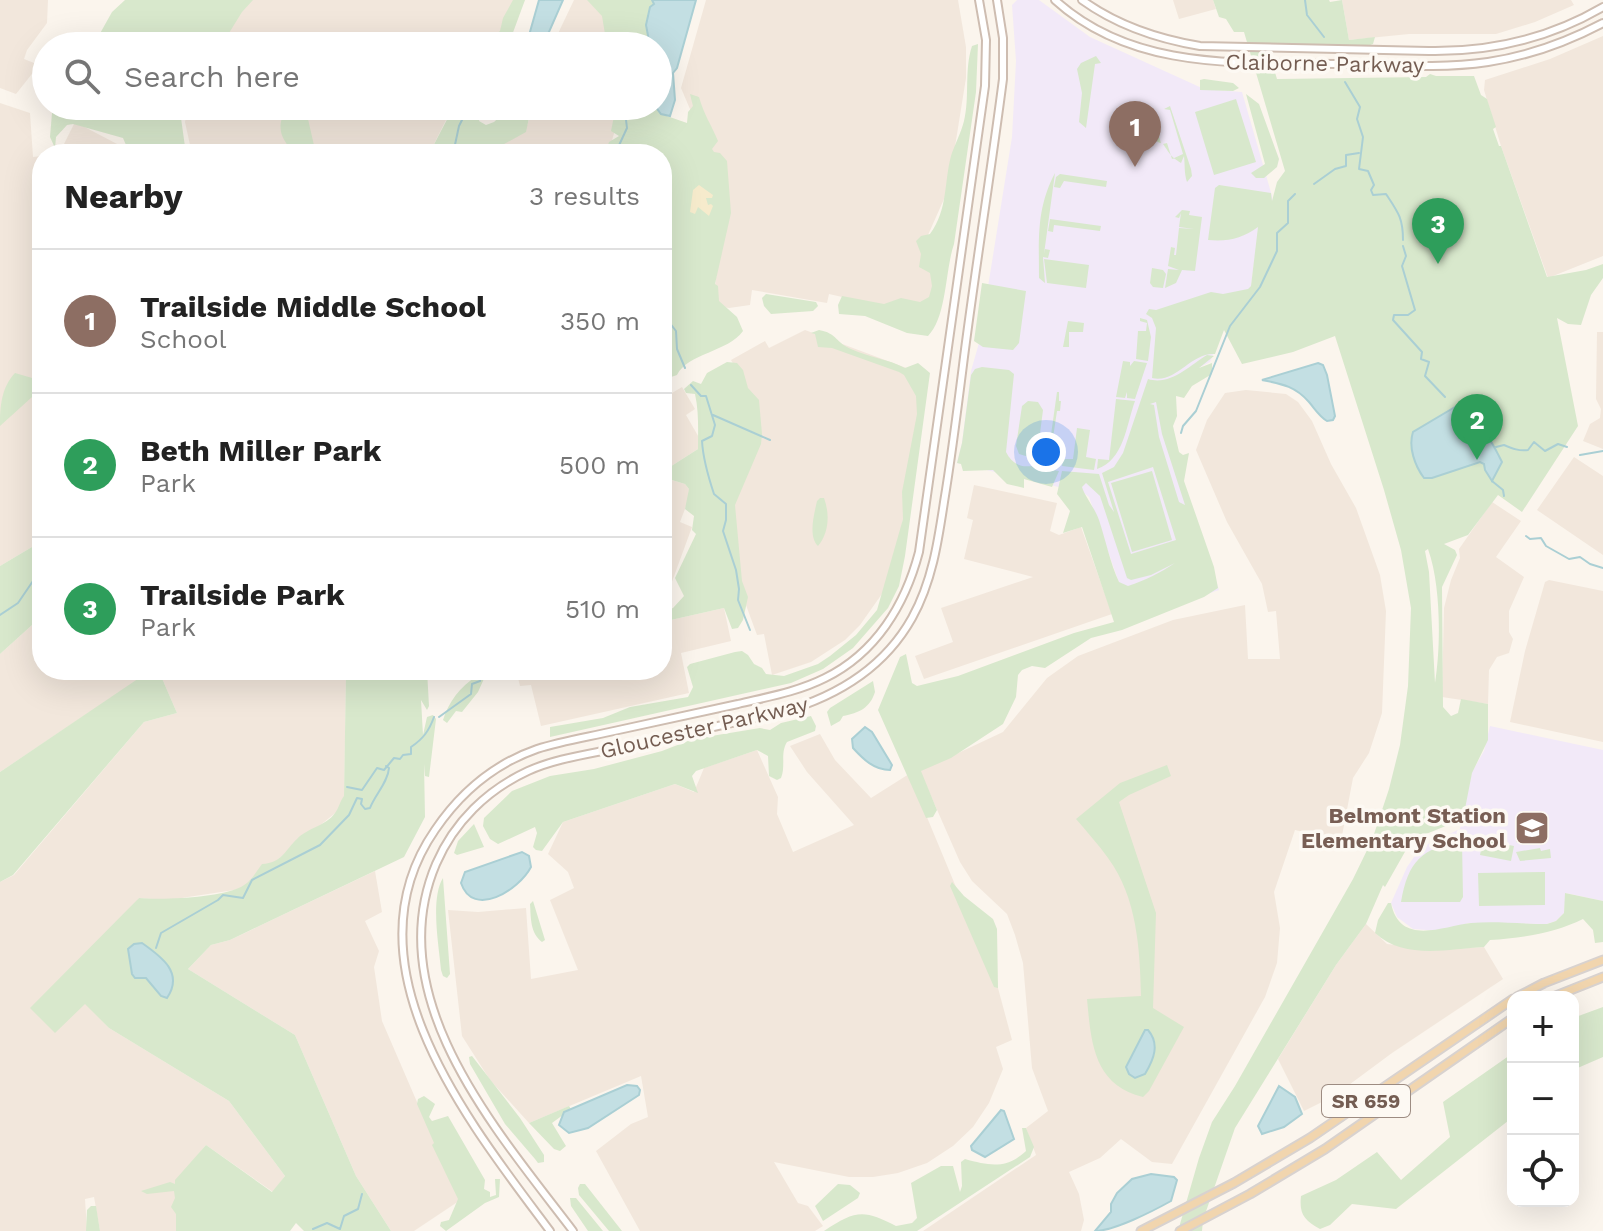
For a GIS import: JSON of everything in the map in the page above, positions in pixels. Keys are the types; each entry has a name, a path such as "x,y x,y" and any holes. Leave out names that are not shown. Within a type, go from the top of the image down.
{"main road":[{"name":"Gloucester Parkway","path":"550,1231 461,1107 425,1037 403,956 406,907 417,861 429,838 454,805 470,789 507,763 551,745 806,686 848,663 889,623 909,585 919,552 985,86 986,40 979,0"},
{"name":"Gloucester Parkway","path":"573,1231 483,1111 438,1021 429,995 421,953 422,911 432,875 441,853 461,822 490,794 514,778 555,762 782,712 813,702 866,672 891,647 912,619 932,570 955,439 1003,79 1003,38 997,0"},
{"name":"Claiborne Parkway","path":"1055,0 1085,22 1123,42 1165,55 1217,62 1477,64 1536,51 1603,23"},
{"name":"Claiborne Parkway","path":"1082,0 1136,30 1200,46 1441,51 1490,48 1524,40 1566,26 1603,7"},
{"name":"SR 659","path":"1529,991 1603,960"},
{"path":"1568,991 1603,977"},
{"name":"SR 659","path":"1141,1231 1214,1194 1333,1124 1507,1004"},
{"name":"SR 659","path":"1180,1231 1296,1168 1353,1132 1507,1022"}],"shaded area":[{"path":"0,0 48,0 47,23 40,32 32,32 32,43 24,59 32,62 32,74 16,94 0,88"},
{"path":"250,0 525,0 514,21 501,32 223,32"},
{"path":"574,0 594,0 604,12 607,32 559,32"},
{"path":"706,0 958,0 966,47 966,78 948,190 928,235 938,270 933,302 882,306 829,294 827,303 752,290 750,305 729,308 712,305 728,198 681,88"},
{"path":"1017,0 1039,0 1090,37 1204,89 1242,92 1272,196 1273,206 1259,227 1251,286 1224,329 1210,362 1154,392 1219,590 1132,620 1089,497 1084,493 957,463 1012,137 1016,61 1012,5"},
{"path":"1173,0 1213,0 1216,9 1179,19"},
{"path":"1342,0 1571,0 1574,5 1496,34 1409,34 1349,40"},
{"path":"1603,36 1603,256 1548,278 1501,146 1484,90 1485,80 1550,59"},
{"path":"0,103 30,113 32,144 32,547 0,566"},
{"path":"446,120 434,144 190,144 185,122"},
{"path":"529,120 618,120 611,144 497,144 525,131"},
{"path":"75,122 117,144 64,144"},
{"path":"805,330 917,372 923,382 898,553 884,591 845,640 811,662 772,675 764,634 757,635 743,597 731,501 760,411 731,360 765,341 769,348"},
{"path":"1597,332 1603,332 1603,449 1583,441 1590,424 1600,418 1601,409 1596,399"},
{"path":"682,387 695,409 686,415 701,441 698,449 672,466 672,393"},
{"path":"1246,390 1286,394 1298,402 1312,421 1331,464 1356,508 1380,575 1386,611 1382,713 1369,753 1353,778 1341,841 1295,830 1274,892 1280,928 1277,963 1265,997 1172,1164 1152,1162 1121,1139 1100,1158 1069,1172 1079,1194 1084,1220 1081,1231 923,1231 1036,1155 1026,1128 1048,1111 1032,1068 1023,963 1015,935 1007,914 972,881 960,862 920,771 1003,732 1047,678 1078,656 1173,620 1245,605 1248,659 1280,659 1276,611 1268,612 1262,584 1227,522 1196,450 1207,420 1225,393"},
{"path":"1574,457 1603,476 1603,555 1537,510"},
{"path":"672,480 685,484 689,489 680,522 692,527 672,582"},
{"path":"974,485 1057,503 1050,531 1059,535 1081,527 1112,614 924,679 915,656 953,642 941,608 1033,577 964,559 973,520 967,518"},
{"path":"1492,502 1521,521 1496,557 1524,577 1509,611 1509,632 1513,639 1509,653 1497,657 1489,670 1488,704 1442,697 1444,608 1451,580 1460,558 1459,549"},
{"path":"1549,580 1603,591 1603,742 1510,722 1525,651 1545,582"},
{"path":"724,608 731,641 681,653 689,693 541,726 531,685 520,686 518,680 672,680 672,620"},
{"path":"32,625 32,680 138,680 0,772 0,654"},
{"path":"163,680 346,680 344,806 241,889 168,900 139,898 130,910 85,1003 109,1028 229,1101 285,1176 273,1192 206,1145 191,1163 177,1231 100,1231 94,1197 85,1199 87,1231 0,1231 0,882 14,875 144,722 177,713"},
{"name":"Belmont Station Elementary School","path":"1490,726 1603,750 1603,901 1566,893 1564,913 1547,924 1469,923 1440,931 1413,929 1397,917 1391,903 1414,857 1428,844 1460,829 1472,772 1484,751"},
{"path":"820,734 835,760 871,798 909,774 998,988 1012,1040 996,1047 1003,1069 989,1103 973,1127 953,1146 927,1163 898,1173 849,1177 774,1162 798,1203 808,1206 823,1226 815,1231 640,1231 596,1151 631,1124 648,1117 641,1076 529,1123 490,1080 462,1036 448,910 478,912 526,908 531,979 578,970 550,900 574,888 568,872 548,854 563,822 675,784 694,792 704,768 757,750 778,797 777,814 793,852 854,825 807,772 790,746"},
{"path":"375,871 382,912 365,921 379,951 374,967 382,1021 452,1183 462,1199 414,1231 391,1231 356,1176 295,1035 188,969 211,945 230,940"},
{"path":"1366,924 1387,944 1440,950 1484,947 1503,979 1334,1096 1304,1111 1278,1059 1336,965"}],"green space":[{"path":"125,0 253,0 230,32 101,32 112,12"},
{"path":"513,0 525,0 513,32 499,32"},
{"path":"587,0 652,0 655,4 650,7 647,32 605,32 602,16"},
{"path":"1213,0 1342,0 1349,40 1375,37 1373,44 1365,47 1267,46 1277,79 1426,77 1430,74 1474,76 1481,95 1487,99 1496,127 1493,129 1547,277 1603,264 1603,278 1591,295 1581,325 1568,324 1557,318 1578,426 1522,512 1498,495 1468,535 1444,544 1455,550 1457,555 1442,587 1443,707 1451,716 1458,713 1461,699 1488,704 1488,740 1472,773 1463,819 1426,834 1406,850 1385,887 1383,885 1366,924 1336,965 1235,1128 1203,1220 1202,1231 1178,1231 1212,1122 1353,879 1372,840 1400,745 1408,686 1411,608 1401,550 1335,336 1293,352 1242,364 1224,330 1215,354 1198,358 1169,376 1152,378 1156,328 1152,318 1146,314 1149,309 1156,310 1211,292 1223,294 1251,286 1258,227 1235,238 1208,240 1215,188 1219,185 1271,193 1272,201 1277,182 1285,171 1244,32 1234,32 1226,19 1219,17","holes":["1428,549 1439,616 1435,683 1429,572 1425,551"]},
{"path":"978,44 976,92 954,244 942,305 934,328 928,336 907,333 865,316 839,314 838,305 842,296 884,304 901,298 920,302 929,297 932,286 930,273 919,267 921,254 916,241 930,234 940,215 951,156 966,112 972,46"},
{"path":"1096,56 1101,63 1095,64 1086,128 1079,122 1082,93 1077,69 1081,63"},
{"path":"1200,80 1233,83 1239,88 1233,91 1200,90"},
{"path":"690,94 699,97 718,141 712,149 727,161 731,213 715,284 718,286 719,301 737,317 743,331 728,344 690,362 672,377 672,144 608,144 619,136 611,131 613,120 672,118 687,123 688,112 693,106"},
{"path":"1246,94 1259,104 1279,159 1277,167 1264,178 1256,178 1251,173 1265,164"},
{"path":"1236,99 1256,162 1214,175 1195,112"},
{"path":"1170,106 1191,169 1192,176 1187,182 1184,156 1181,163 1174,158 1183,154 1170,110 1164,109"},
{"path":"1151,112 1161,143 1142,134 1143,124 1139,123 1143,116"},
{"path":"51,120 181,120 185,144 126,144 123,138 73,124 67,125 56,137 55,144 50,137"},
{"path":"281,120 308,120 314,144 287,144"},
{"path":"447,120 479,120 486,125 496,120 529,120 526,132 504,144 434,144"},
{"path":"1055,173 1044,254 1045,249 1050,250 1048,258 1043,257 1045,283 1039,278 1040,224 1044,199"},
{"path":"1060,174 1107,181 1106,187 1064,181 1060,188 1054,187"},
{"path":"1182,210 1190,211 1189,215 1202,217 1195,271 1182,270 1176,283 1165,288 1168,269 1179,270 1168,266 1171,247 1175,248 1176,255 1179,228 1194,229 1179,227 1181,213 1179,218 1175,217"},
{"path":"1050,219 1101,226 1100,231 1054,225 1053,232 1048,231"},
{"path":"1044,259 1089,265 1086,288 1047,283"},
{"path":"1152,268 1163,270 1166,274 1163,288 1153,287 1150,283"},
{"path":"982,283 1026,291 1019,343 1013,350 983,347 974,341"},
{"path":"766,294 816,302 818,306 813,311 771,314 762,298"},
{"path":"1140,318 1147,320 1151,337 1148,361 1136,359 1138,331 1146,331 1147,323 1140,321"},
{"path":"1068,321 1084,323 1083,332 1069,332 1069,347 1063,347"},
{"path":"819,330 858,352 905,368 918,363 930,373 905,556 899,586 888,608 853,648 823,669 791,683 550,737 550,727 603,718 630,707 688,697 693,687 687,667 690,664 742,651 766,674 784,676 818,664 856,635 877,610 903,519 902,492 917,414 916,396 899,372 832,348 818,347 815,334 811,333"},
{"path":"1207,355 1214,356 1199,368 1212,363 1212,374 1192,386 1184,398 1176,396 1177,416 1173,426 1179,452 1183,455 1189,453 1184,481 1214,567 1218,588 1204,597 1122,630 1091,638 1045,668 1032,666 1022,670 1018,675 1016,697 1003,724 951,758 921,771 937,810 933,817 926,818 878,710 900,657 906,654 912,683 917,686 958,676 1074,633 1114,622 1082,527 1063,533 1070,511 1057,494 1062,471 1099,474 1114,512 1102,473 1114,467 1123,453 1148,379 1172,377","holes":["1156,402 1162,434 1185,505 1179,502 1159,437 1154,405 1150,404","1153,467 1176,540 1131,554 1108,482","1086,483 1100,496 1127,578 1131,580 1151,575 1175,563 1153,576 1128,586 1119,582 1099,520 1082,487"]},
{"path":"1123,361 1130,362 1130,366 1134,361 1147,363 1135,399 1127,398 1127,392 1125,398 1116,397"},
{"path":"727,362 737,363 743,370 748,388 759,400 761,444 735,505 742,581 748,597 743,620 738,628 732,629 724,608 672,620 672,608 684,596 675,578 696,534 692,530 694,516 685,509 689,489 685,484 672,480 672,466 698,449 695,394 686,393 684,389 693,381 701,384 707,373"},
{"path":"975,369 1009,370 1014,374 1006,452 1012,461 1020,465 1040,463 1047,469 1059,471 1052,487 1024,479 1024,488 1007,484 993,470 963,471 961,464 957,463 971,375"},
{"path":"15,373 32,378 32,397 0,426 1,405"},
{"path":"1057,392 1061,401 1060,411 1057,411 1050,458 1061,458 1060,466 1047,464 1043,460 1048,456"},
{"path":"1116,399 1135,401 1119,450 1106,465 1097,469 1098,459 1109,460"},
{"path":"1028,401 1038,402 1043,410 1038,449 1029,457 1019,454 1016,446 1022,406"},
{"path":"1077,428 1090,430 1086,457 1096,459 1094,470 1062,466 1063,459 1073,459"},
{"path":"1152,471 1172,540 1132,552 1111,483"},
{"path":"820,498 824,498 828,517 818,546 813,537 813,525"},
{"path":"32,547 32,625 0,654 0,566"},
{"path":"136,680 163,680 177,713 144,722 13,875 0,882 0,772"},
{"path":"346,680 428,680 427,710 421,700 423,735 427,717 433,715 436,719 429,777 425,776 424,764 425,817 404,857 230,940 211,945 188,969 295,1035 356,1176 391,1231 304,1231 296,1223 290,1231 176,1231 176,1214 171,1207 174,1191 147,1194 141,1191 170,1182 175,1184 175,1180 206,1145 272,1192 285,1176 229,1101 109,1028 85,1004 55,1033 30,1008 139,898 205,896 241,887 262,864 279,859 301,835 331,817 344,796"},
{"path":"472,680 483,680 462,712 456,711 447,723 443,720 448,707"},
{"path":"873,681 875,692 867,706 843,716 831,726 827,712 830,708"},
{"path":"811,716 815,731 787,742 781,778 777,780 769,776 768,756 757,750 696,771 692,776 698,793 675,784 563,822 542,851 533,847 537,833 535,827 498,844 490,839 483,826 484,818 512,791 550,776 594,769 662,751 693,739 760,728 770,730 781,723"},
{"path":"1167,765 1171,776 1119,802 1156,913 1153,1008 1184,1027 1143,1097 1114,1083 1104,1072 1093,1045 1087,999 1141,996 1140,960 1131,906 1118,873 1076,819 1120,783"},
{"path":"1519,823 1548,827 1546,840 1524,835 1527,837 1525,844 1516,842 1521,831 1517,830"},
{"path":"474,824 484,847 457,855 454,853 458,841"},
{"path":"1483,840 1514,846 1511,861 1480,855"},
{"path":"1462,841 1463,897 1460,902 1401,902 1408,876 1419,859 1437,848"},
{"path":"1540,848 1541,851 1550,849 1551,858 1520,861 1516,852"},
{"path":"1545,872 1545,905 1479,906 1478,873"},
{"path":"443,878 450,974 447,978 441,970 436,923 437,898"},
{"path":"952,882 993,919 997,929 998,988 994,987 950,886"},
{"path":"1565,893 1603,901 1603,942 1595,943 1593,930 1583,919 1538,934 1490,940 1484,947 1441,951 1399,947 1375,933 1378,920 1388,903 1391,903 1403,925 1424,931 1480,922 1547,924 1564,913"},
{"path":"533,901 545,940 542,942 532,925 530,904"},
{"path":"1603,1007 1603,1057 1579,1067 1579,1063 1579,1016"},
{"path":"472,1056 520,1118 544,1155 544,1162 538,1163 505,1124 470,1064 469,1057"},
{"path":"1507,1057 1507,1122 1396,1209 1352,1204 1330,1225 1320,1229 1306,1219 1302,1212 1301,1196 1336,1180 1377,1152 1401,1180 1450,1137 1443,1102"},
{"path":"424,1096 435,1104 429,1117 432,1121 448,1116 485,1180 484,1189 490,1192 490,1197 496,1195 495,1179 500,1179 499,1197 485,1203 446,1231 440,1226 441,1222 449,1220 458,1199 432,1145 434,1143 417,1104 418,1099"},
{"path":"569,1106 571,1109 552,1123 566,1146 560,1151 554,1149 529,1123"},
{"path":"1022,1128 1026,1128 1034,1147 1030,1157 917,1231 824,1231 860,1214 896,1226 912,1223 917,1218 911,1183 941,1166 953,1166 960,1192 961,1162 965,1159 998,1164 1012,1161 1026,1151"},
{"path":"580,1184 585,1184 622,1231 609,1231 579,1195"},
{"path":"838,1184 850,1185 860,1193 858,1198 823,1221 815,1206"},
{"path":"570,1198 576,1198 603,1231 588,1231 571,1206"},
{"path":"96,1206 100,1231 86,1231 87,1210"}],"sand":[{"path":"699,185 713,195 706,198 708,205 713,206 709,216 698,207 695,214 690,212 693,190"}],"water":[{"path":"539,0 563,0 549,32 530,32"},
{"path":"652,0 696,0 673,73 675,100 672,110 672,32 647,32 650,7 654,4"},
{"path":"1318,363 1323,365 1327,375 1335,416 1333,420 1324,419 1293,389 1262,380"},
{"path":"1460,404 1478,421 1502,462 1492,481 1480,462 1424,478 1415,462 1411,444 1413,432"},
{"path":"865,727 872,732 892,765 890,770 874,766 853,748 852,739"},
{"path":"522,852 529,856 531,867 507,892 485,900 467,894 461,883 465,872"},
{"path":"142,943 163,960 172,973 172,989 167,998 161,996 146,978 135,978 132,974 128,949"},
{"path":"1145,1030 1152,1035 1154,1052 1145,1074 1135,1078 1126,1067"},
{"path":"627,1085 637,1086 639,1095 588,1128 569,1133 559,1125 564,1112"},
{"path":"1279,1086 1295,1097 1302,1114 1284,1127 1262,1134 1258,1126"},
{"path":"1001,1110 1014,1139 985,1157 972,1150 971,1146"},
{"path":"1151,1174 1177,1180 1171,1201 1123,1224 1095,1231 1111,1212 1111,1204 1117,1193 1132,1179"}],"waterway":[{"path":"1305,0 1307,15 1324,37"},
{"path":"1345,82 1360,107 1357,119 1363,137 1359,169 1368,171 1374,185 1371,190 1373,195 1386,194 1394,206 1401,221 1403,240"},
{"path":"455,144 462,120"},
{"path":"620,144 627,128 626,120"},
{"path":"1314,184 1335,169 1346,166 1346,155 1359,153"},
{"path":"1181,433 1196,411 1230,326 1260,287 1277,251 1277,233 1288,223 1288,201 1295,194"},
{"path":"1403,246 1406,256 1402,266 1415,310 1408,315 1394,315 1393,320 1422,352 1421,359 1429,362 1425,376 1445,397"},
{"path":"672,326 685,368"},
{"path":"691,385 701,396 706,396 715,425 712,436 702,441 703,454 714,494 726,504 723,531 736,570 738,600 750,630"},
{"path":"713,415 770,440"},
{"path":"1496,447 1504,445 1528,450 1534,442 1545,451 1558,444 1567,447"},
{"path":"1580,455 1603,451"},
{"path":"1492,481 1503,490 1504,496"},
{"path":"1526,536 1530,539 1541,538 1546,546 1569,559 1580,557 1603,568"},
{"path":"0,615 18,603 32,582"},
{"path":"439,717 471,694 472,684 480,680"},
{"path":"347,787 362,790 377,768 384,770 394,758 411,754 411,747 425,734 434,717"},
{"path":"156,948 161,933 223,895 243,898 252,880 320,845 349,815 357,798 362,799 365,809 370,808 386,778 389,768 386,766"},
{"path":"313,1229 327,1223 340,1229 344,1216 358,1209 362,1194"}],"place":[{"name":"Trailside Middle School","path":"1135,167"},
{"name":"Trailside Park","path":"1438,264"},
{"name":"Beth Miller Park","path":"1477,460"},
{"name":"Belmont Station Elementary School","path":"1532,828"}]}
